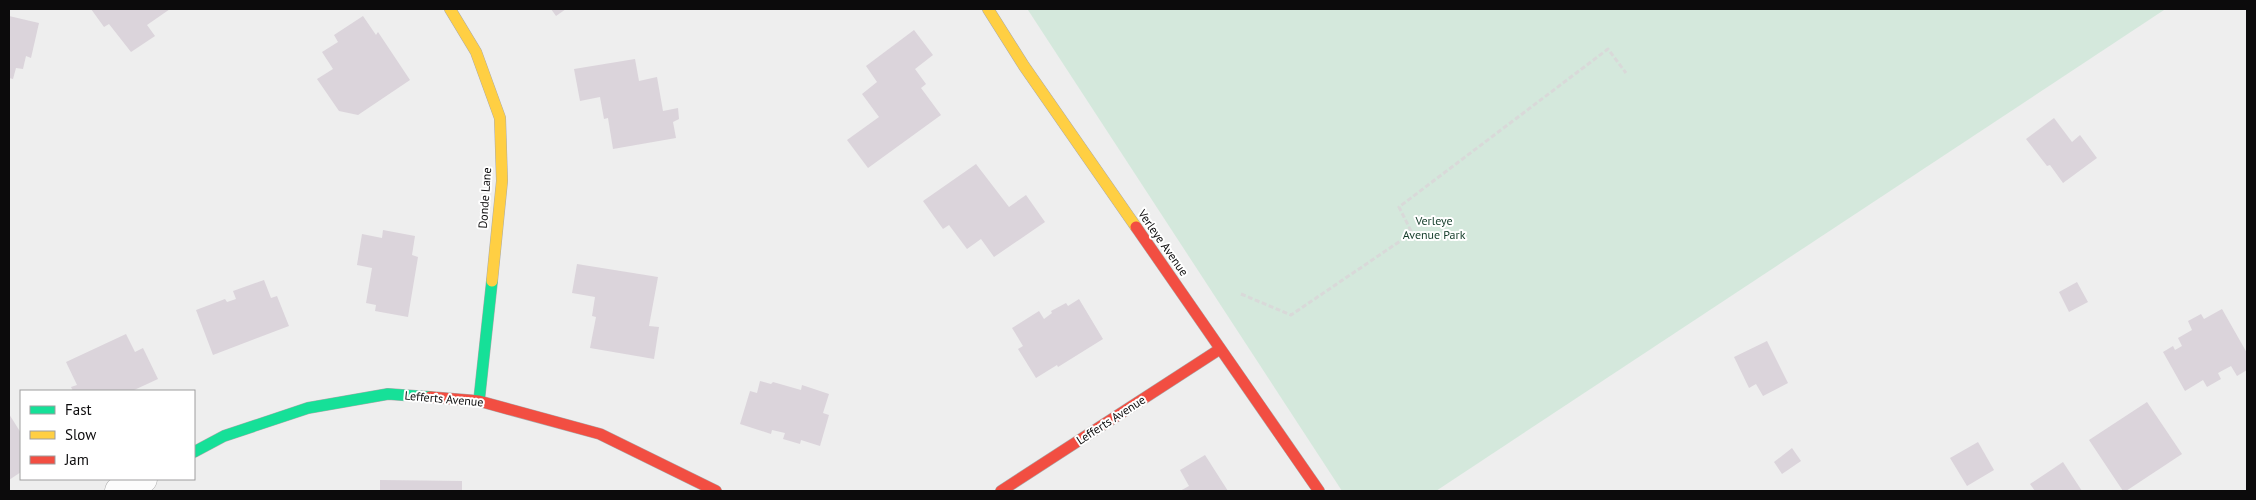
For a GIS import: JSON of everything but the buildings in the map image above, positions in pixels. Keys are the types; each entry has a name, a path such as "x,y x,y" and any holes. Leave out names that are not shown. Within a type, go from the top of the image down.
{"street":[{"name":"Donde Lane","path":"450,9 476,52 500,118 502,181 479,401"},
{"name":"Verleye Avenue","path":"988,9 1024,66 1319,491"},
{"name":"Lefferts Avenue","path":"1001,491 1220,349"},
{"name":"Lefferts Avenue","path":"195,451 224,436 308,408 388,394 479,401 600,434 716,491"},
{"path":"118,491 141,480"}],"path":[{"path":"1241,294 1292,315 1412,233 1399,207 1608,49 1626,72"}],"green space":[{"name":"Verleye Avenue Park","path":"1028,10 2164,10 1436,491 1342,491"}],"traffic: fast":[{"path":"479,401 492,281"},
{"path":"195,451 224,436 308,408 388,394 430,397"}],"traffic: slow":[{"path":"450,9 476,52 500,118 502,181 492,281"},
{"path":"988,9 1024,66 1136,227"}],"traffic: jam":[{"path":"1136,227 1319,491"},
{"path":"1001,491 1220,349"},
{"path":"430,397 479,401 600,434 716,491"}]}
